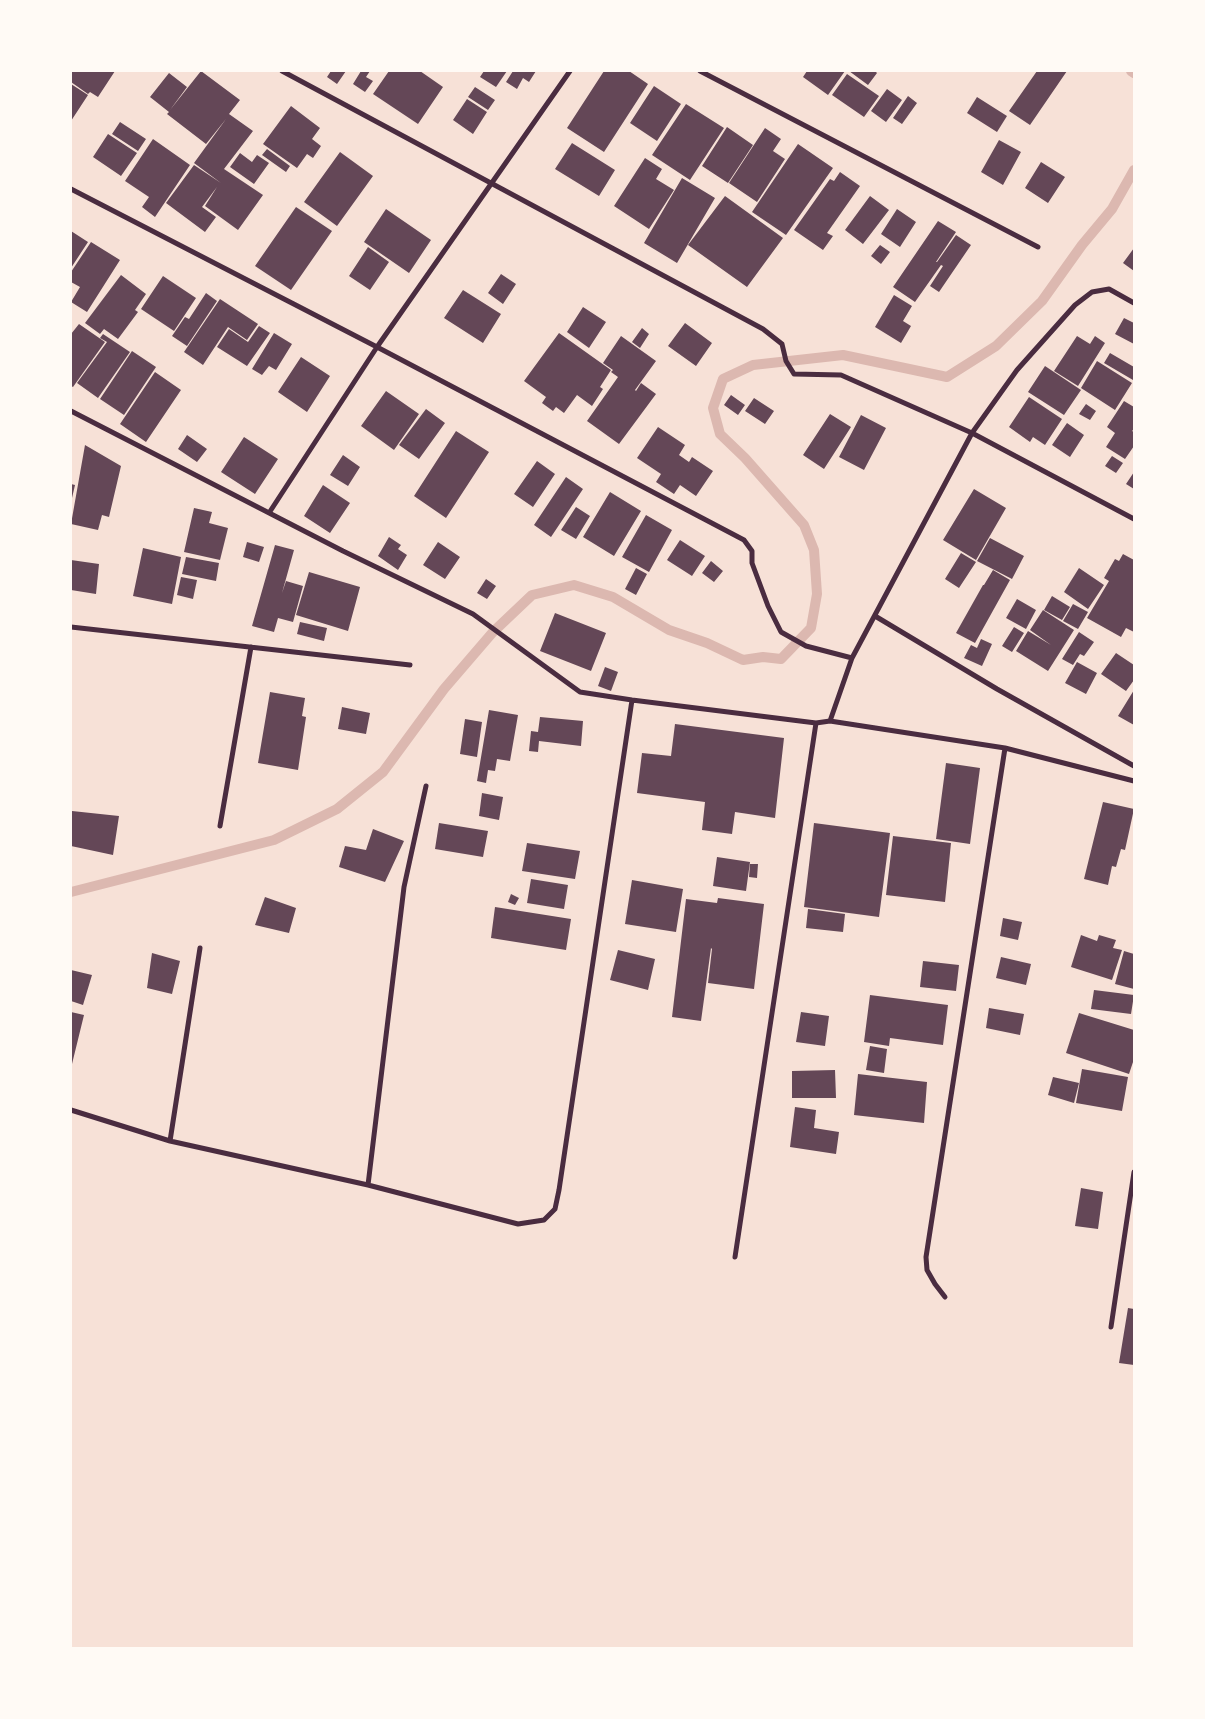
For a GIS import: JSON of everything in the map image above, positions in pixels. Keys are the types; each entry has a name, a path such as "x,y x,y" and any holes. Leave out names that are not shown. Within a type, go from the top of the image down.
{"street":[{"path":"282,71 763,329 782,344 786,361 794,374 841,375 972,433 1134,519"},
{"path":"270,513 377,347 570,71"},
{"path":"700,71 1038,247"},
{"path":"71,190 377,347 744,540 752,551 752,563 768,606 781,632 806,646 852,658"},
{"path":"830,721 852,658 972,433 1016,370 1075,305 1092,292 1109,289 1134,303"},
{"path":"71,411 343,551 473,614 580,692 816,723 830,721 1006,748 1134,781"},
{"path":"876,616 996,690 1134,766"},
{"path":"71,627 410,666"},
{"path":"220,826 251,647"},
{"path":"71,1110 170,1141 368,1185 518,1224 544,1220 555,1209 559,1190 632,700"},
{"path":"735,1256 816,723"},
{"path":"945,1297 927,1270 926,1257 1006,748"},
{"path":"368,1185 404,887 426,786"},
{"path":"170,1141 200,948"},
{"path":"1111,1327 1134,1172"}],"building":[{"path":"71,71 115,71 98,97 90,92 88,94 71,82"},
{"path":"201,71 240,100 229,114 253,131 224,169 263,195 238,230 205,206 217,187 202,207 216,217 205,232 166,203 194,165 221,183 194,163 226,119 206,144 167,114 169,112 150,97 169,73 187,87 170,110"},
{"path":"331,71 346,71 337,84 327,77"},
{"path":"361,71 370,71 366,77 373,81 365,92 353,84"},
{"path":"389,71 420,71 443,87 418,124 373,94"},
{"path":"484,71 507,71 496,87 480,77"},
{"path":"513,71 536,71 529,82 523,78 517,89 506,82"},
{"path":"604,71 629,71 648,84 604,152 567,128"},
{"path":"807,71 845,71 828,95 803,77"},
{"path":"849,71 875,71 877,73 868,85"},
{"path":"1037,71 1067,71 1030,125 1009,111"},
{"path":"847,74 879,96 864,117 832,95"},
{"path":"71,84 88,95 71,121"},
{"path":"654,86 681,104 657,141 630,123"},
{"path":"475,87 495,100 488,110 468,97"},
{"path":"887,89 902,100 886,122 871,111"},
{"path":"908,96 917,103 902,124 893,118"},
{"path":"977,97 1007,116 997,132 967,113"},
{"path":"467,99 487,112 473,134 453,120"},
{"path":"686,104 724,128 690,180 652,155"},
{"path":"291,106 320,128 312,139 321,146 313,158 307,154 297,168 263,144"},
{"path":"120,122 146,139 138,151 112,134"},
{"path":"727,127 753,145 728,183 702,166"},
{"path":"765,128 781,139 773,151 785,159 757,202 729,183"},
{"path":"108,134 137,153 121,176 93,157"},
{"path":"153,139 190,165 155,217 142,207 149,197 125,181"},
{"path":"999,140 1021,152 1003,185 981,172"},
{"path":"572,143 615,170 599,196 555,169"},
{"path":"798,144 833,168 786,235 752,212"},
{"path":"267,149 290,166 286,172 262,155"},
{"path":"340,152 373,176 337,226 304,202"},
{"path":"240,153 252,162 257,155 269,163 254,184 230,167"},
{"path":"645,158 662,169 656,179 674,190 649,229 614,206"},
{"path":"1041,162 1065,177 1048,203 1025,188"},
{"path":"840,172 860,186 827,233 833,236 823,250 794,230 830,179 834,181"},
{"path":"682,178 715,198 677,263 644,243"},
{"path":"725,196 783,238 747,287 688,245"},
{"path":"870,196 889,210 863,244 845,230"},
{"path":"296,207 332,231 291,290 255,266"},
{"path":"386,209 431,240 409,273 364,242"},
{"path":"897,209 916,222 900,247 881,234"},
{"path":"938,221 956,232 936,262 956,235 971,245 939,292 930,286 943,266 941,265 915,302 893,287"},
{"path":"71,231 88,242 71,268"},
{"path":"91,242 120,260 87,312 71,302 80,287 71,282 71,272"},
{"path":"880,245 890,252 881,264 871,256"},
{"path":"368,247 389,262 370,290 349,276"},
{"path":"1134,248 1134,271 1123,263"},
{"path":"501,274 516,284 503,304 488,293"},
{"path":"121,275 146,294 135,310 138,312 118,339 104,329 100,334 85,323"},
{"path":"163,276 196,298 174,331 141,309"},
{"path":"463,290 501,314 483,343 444,318"},
{"path":"206,293 217,301 187,346 172,336 185,317 189,319"},
{"path":"894,295 912,306 903,321 911,326 901,343 875,327"},
{"path":"220,299 258,324 247,340 228,327 203,365 184,352"},
{"path":"583,307 606,322 589,348 567,332"},
{"path":"1124,318 1134,323 1134,344 1115,334"},
{"path":"685,323 712,343 696,366 668,346"},
{"path":"79,324 105,342 73,387 71,386 71,334"},
{"path":"259,326 270,333 247,366 217,347 229,329 248,342"},
{"path":"642,328 649,334 640,348 632,342"},
{"path":"274,333 292,344 276,370 269,366 262,375 252,369"},
{"path":"559,333 611,370 600,387 603,389 592,406 577,395 564,413 556,407 553,411 542,403 546,397 524,381"},
{"path":"103,334 130,352 98,398 77,383 107,342 100,338"},
{"path":"621,336 656,361 635,390 641,383 656,394 619,444 587,421 618,377 611,372 613,370 603,363"},
{"path":"1077,336 1090,344 1095,336 1105,343 1078,386 1054,371"},
{"path":"132,351 156,367 124,415 100,399"},
{"path":"1110,353 1134,367 1133,380 1104,363"},
{"path":"301,357 330,376 307,412 278,392"},
{"path":"1097,361 1132,383 1115,410 1081,388"},
{"path":"1045,366 1081,390 1064,415 1028,392"},
{"path":"155,372 181,390 146,442 120,424"},
{"path":"386,391 419,414 394,450 361,426"},
{"path":"731,395 745,405 738,415 724,405"},
{"path":"1029,397 1062,419 1045,445 1033,437 1030,442 1009,427"},
{"path":"754,398 774,411 765,424 745,411"},
{"path":"1124,401 1134,407 1134,429 1132,431 1134,432 1134,446 1125,459 1106,447 1115,433 1107,427"},
{"path":"1086,404 1096,411 1090,420 1079,414"},
{"path":"426,409 445,423 419,459 399,445"},
{"path":"830,414 851,427 824,469 803,455"},
{"path":"861,415 886,428 864,470 839,457"},
{"path":"1067,423 1084,435 1070,457 1052,445"},
{"path":"658,427 685,445 679,455 689,462 692,457 713,471 696,496 680,485 674,494 656,482 661,474 637,458"},
{"path":"456,431 489,452 446,518 414,496"},
{"path":"187,435 207,449 197,462 178,449"},
{"path":"244,437 278,459 255,494 221,472"},
{"path":"85,445 121,466 109,517 102,515 98,530 71,524"},
{"path":"343,455 360,467 348,486 330,475"},
{"path":"1112,456 1123,463 1116,473 1105,466"},
{"path":"537,461 555,474 533,507 514,494"},
{"path":"1134,472 1134,489 1126,484"},
{"path":"566,477 583,489 551,537 534,525"},
{"path":"71,484 75,485 72,498 71,498"},
{"path":"323,485 350,503 330,533 304,516"},
{"path":"974,489 1006,508 976,560 943,540"},
{"path":"610,492 641,511 614,556 583,537"},
{"path":"576,507 590,516 576,539 561,530"},
{"path":"194,508 212,512 209,523 228,528 220,560 184,552"},
{"path":"646,515 672,530 649,572 622,557"},
{"path":"389,537 401,545 398,549 407,555 398,570 378,556"},
{"path":"990,538 1024,556 1012,579 977,561"},
{"path":"680,540 705,556 692,576 667,560"},
{"path":"247,542 264,547 259,562 243,557"},
{"path":"438,542 460,557 445,579 423,565"},
{"path":"275,545 294,550 282,593 286,581 303,586 293,622 278,618 274,632 252,626"},
{"path":"143,548 181,557 172,604 133,596"},
{"path":"961,553 976,562 959,588 945,579"},
{"path":"1123,554 1134,560 1134,632 1126,628 1121,637 1087,618 1109,581 1104,578 1115,559 1119,561"},
{"path":"186,557 219,563 216,581 182,574"},
{"path":"71,560 99,564 96,594 71,590"},
{"path":"711,561 723,571 714,582 702,573"},
{"path":"636,568 647,574 636,595 625,589"},
{"path":"1079,568 1104,585 1088,609 1064,592"},
{"path":"993,570 1010,580 975,643 956,633"},
{"path":"309,572 360,587 348,631 296,615"},
{"path":"181,577 197,580 193,599 177,595"},
{"path":"486,579 496,586 487,599 477,593"},
{"path":"1052,596 1070,607 1062,620 1044,610"},
{"path":"1017,599 1036,610 1026,629 1006,618"},
{"path":"1073,604 1088,612 1078,629 1063,621"},
{"path":"1043,610 1074,630 1048,671 1016,651 1028,631 1051,645 1030,630"},
{"path":"555,613 606,633 591,671 540,651"},
{"path":"300,622 327,628 324,641 297,634"},
{"path":"1014,627 1024,633 1012,652 1002,646"},
{"path":"1079,632 1094,642 1084,656 1080,654 1073,665 1062,659"},
{"path":"981,639 992,644 982,666 964,658 971,645 977,648"},
{"path":"1116,653 1134,665 1134,680 1126,691 1101,674"},
{"path":"1077,662 1097,673 1086,694 1065,683"},
{"path":"605,667 618,672 611,691 598,686"},
{"path":"1134,690 1134,725 1118,716"},
{"path":"270,692 305,698 302,716 306,717 298,770 258,763"},
{"path":"342,707 370,713 366,734 338,729"},
{"path":"489,710 518,715 510,761 497,759 495,771 488,770 486,783 477,781"},
{"path":"540,717 583,721 581,746 539,741 538,752 529,751 531,731 538,732"},
{"path":"465,719 482,722 477,757 460,754"},
{"path":"675,724 784,738 775,818 735,812 732,834 702,830 705,802 637,793 642,753 671,756"},
{"path":"946,763 980,768 970,844 936,839"},
{"path":"482,793 503,797 499,820 479,816"},
{"path":"1103,802 1134,809 1125,850 1121,849 1116,867 1112,866 1108,885 1084,879"},
{"path":"72,811 119,816 113,855 71,846"},
{"path":"439,823 488,831 483,857 435,849"},
{"path":"814,823 890,833 879,917 804,907"},
{"path":"373,829 404,841 385,882 339,867 345,846 366,850"},
{"path":"893,836 951,843 945,902 886,895"},
{"path":"527,843 580,851 575,879 522,871"},
{"path":"717,857 750,862 746,891 713,886"},
{"path":"750,864 758,864 757,878 749,877"},
{"path":"531,879 568,885 564,909 527,903"},
{"path":"632,880 683,889 676,932 625,924"},
{"path":"511,894 519,898 515,905 508,902"},
{"path":"265,897 296,908 289,933 255,925"},
{"path":"718,898 764,904 754,989 708,983 711,948 701,1021 672,1017 686,899 717,903"},
{"path":"495,907 571,919 566,950 491,938"},
{"path":"808,909 845,914 843,932 806,928"},
{"path":"1003,918 1022,922 1018,940 1000,936"},
{"path":"1081,935 1097,941 1099,935 1116,940 1113,948 1122,950 1112,980 1071,967"},
{"path":"618,950 655,959 648,990 610,980"},
{"path":"1124,951 1134,954 1134,989 1115,984"},
{"path":"152,953 180,961 172,994 147,988"},
{"path":"1001,957 1031,964 1026,985 996,978"},
{"path":"923,961 959,965 956,991 920,987"},
{"path":"71,970 92,975 83,1005 71,1001"},
{"path":"1094,990 1134,995 1131,1014 1091,1009"},
{"path":"870,995 948,1005 943,1045 890,1038 889,1046 864,1042"},
{"path":"989,1008 1024,1014 1020,1035 986,1028"},
{"path":"71,1012 84,1015 72,1064 71,1064"},
{"path":"801,1012 829,1016 825,1046 796,1042"},
{"path":"1079,1013 1134,1030 1134,1059 1129,1074 1066,1053"},
{"path":"870,1046 887,1049 884,1073 866,1070"},
{"path":"1082,1069 1128,1077 1122,1111 1076,1103"},
{"path":"835,1070 836,1098 792,1098 792,1071"},
{"path":"858,1074 927,1082 924,1123 854,1115"},
{"path":"1053,1077 1079,1083 1074,1103 1048,1095"},
{"path":"795,1107 816,1110 814,1128 839,1132 836,1154 790,1147"},
{"path":"1081,1188 1103,1192 1098,1229 1075,1226"},
{"path":"1128,1308 1134,1309 1134,1365 1119,1363"}],"waterway":[{"path":"71,892 274,840 337,809 383,772 444,689 493,632 532,595 574,585 613,597 669,630 707,643 743,660 763,657 781,659 811,628 817,594 814,550 804,525 745,458 720,434 713,408 723,379 753,365 843,355 947,377 996,346 1042,301 1082,245 1112,209 1134,170"}]}
